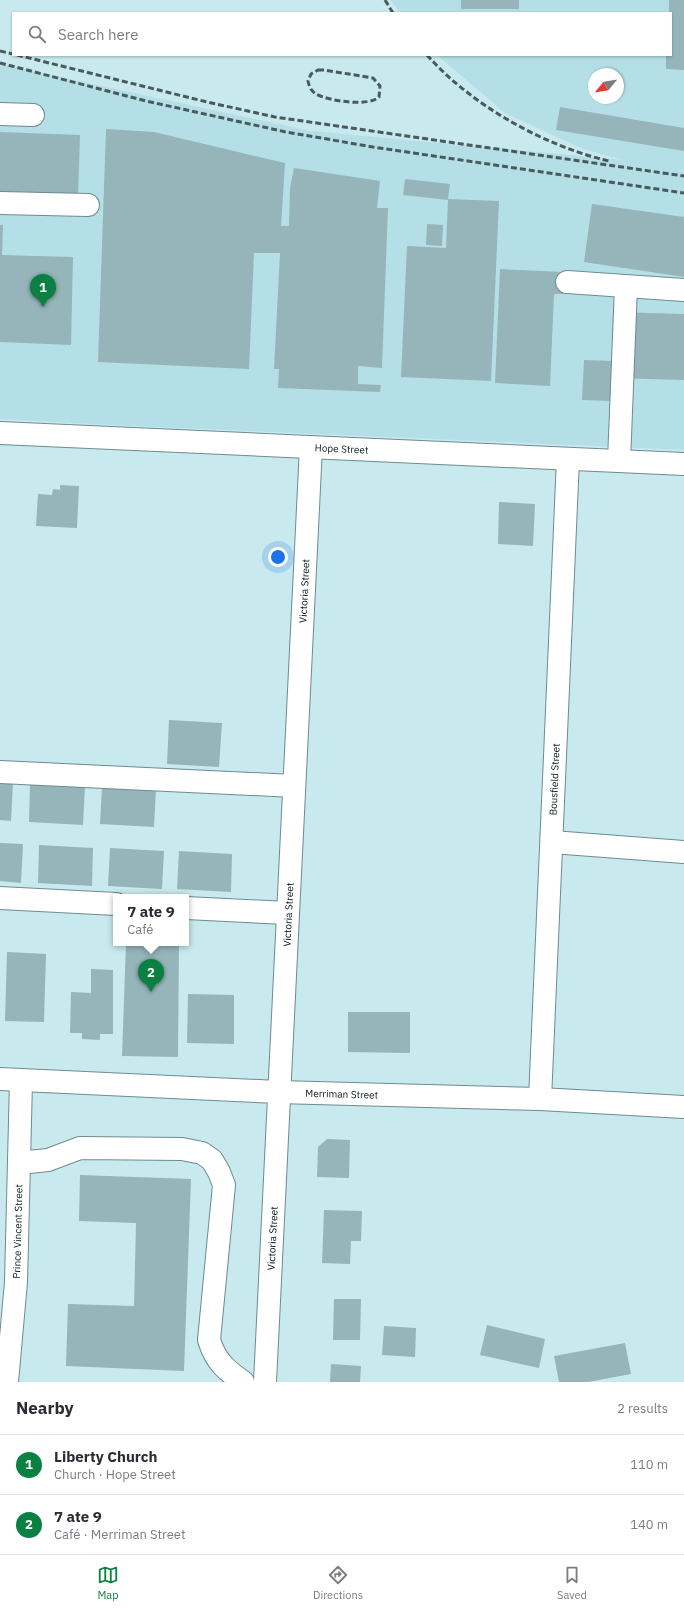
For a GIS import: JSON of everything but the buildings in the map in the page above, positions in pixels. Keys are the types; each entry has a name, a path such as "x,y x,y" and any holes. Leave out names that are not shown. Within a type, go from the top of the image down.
{"street":[{"path":"0,114 33,115"},
{"path":"0,203 88,205"},
{"path":"567,282 684,290"},
{"path":"618,461 626,286"},
{"name":"Hope Street","path":"0,433 684,464"},
{"name":"Victoria Street","path":"264,1382 311,447"},
{"name":"Bousfield Street","path":"540,1099 568,459"},
{"path":"0,772 294,786"},
{"path":"552,842 684,852"},
{"path":"0,898 113,904"},
{"path":"189,908 287,914"},
{"name":"Merriman Street","path":"10,1080 278,1092 540,1099 684,1107"},
{"name":"Prince Vincent Street","path":"7,1382 16,1282 19,1163 10,1080"},
{"path":"19,1163 48,1160 80,1148 182,1149 202,1153 212,1160 224,1185 209,1340 212,1352 223,1368 243,1382"}],"shaded area":[{"path":"390,0 684,0 684,450 0,419 0,64 311,131 624,160 583,149 505,113 438,56 672,56 672,12 400,12"}],"railway":[{"path":"385,0 392,12"},
{"path":"0,51 12,54"},
{"path":"21,56 207,102 275,117 684,176"},
{"path":"428,56 465,91 510,121 559,145 609,161"},
{"path":"0,63 146,101 286,132 373,147 684,193"},
{"path":"318,70 373,78 380,86 379,97 367,102 348,102 322,97 313,91 308,81 311,74 318,70"}],"place":[{"name":"Liberty Church","path":"43,307"},
{"name":"7 ate 9","path":"151,992"}]}
